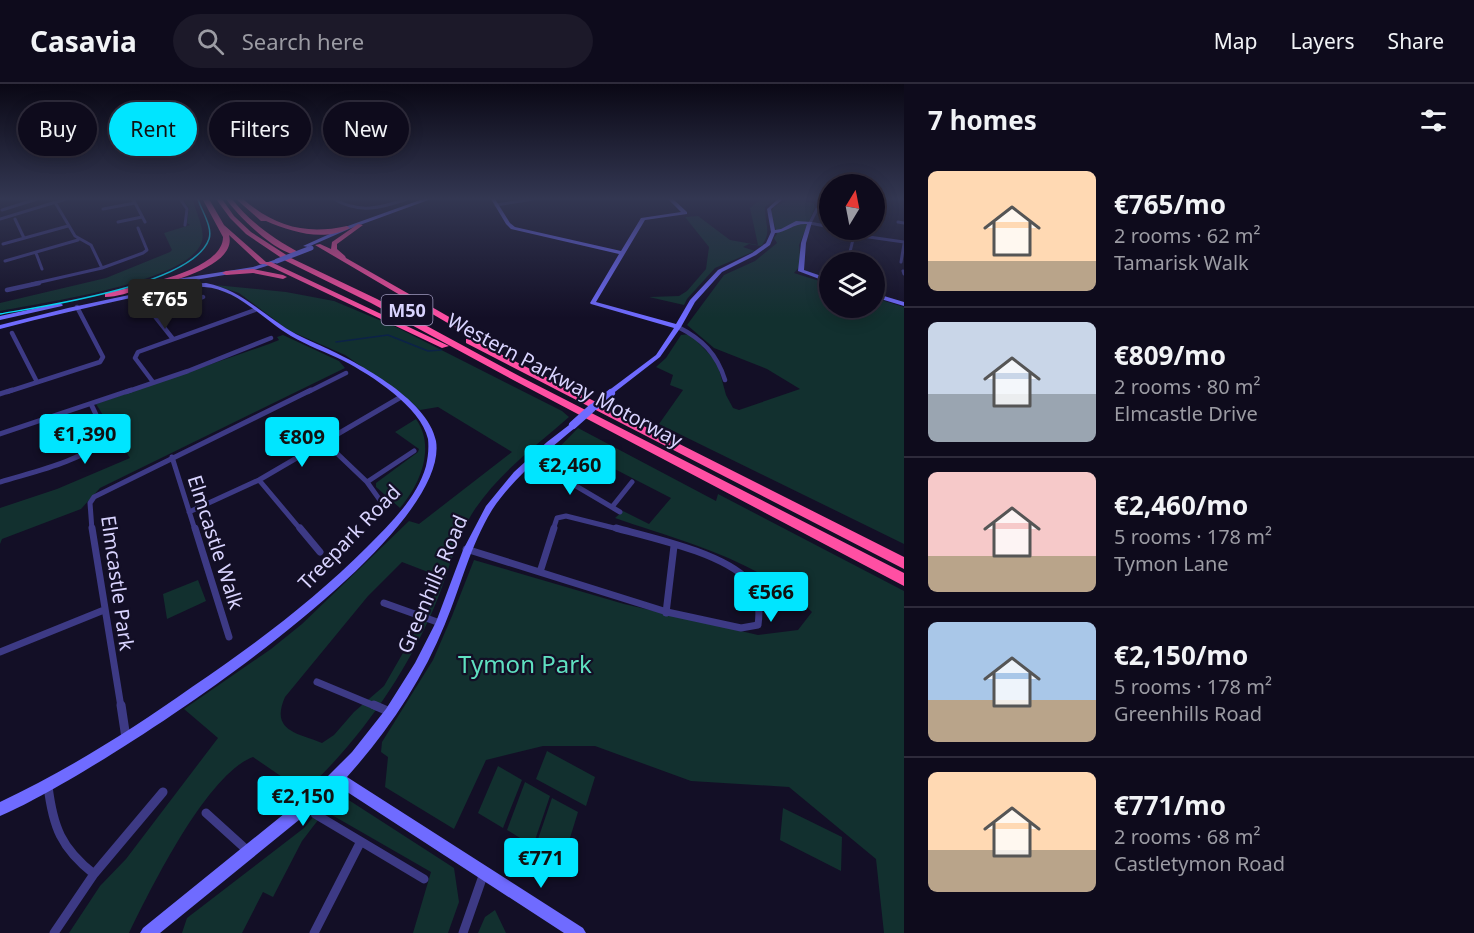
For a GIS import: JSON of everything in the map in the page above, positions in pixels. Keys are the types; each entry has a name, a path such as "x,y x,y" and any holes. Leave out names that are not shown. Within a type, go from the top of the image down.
{"highway":[{"name":"M50","path":"108,295 184,275 202,267 218,256 226,245 227,239"},
{"name":"M50","path":"241,239 271,261 340,298 520,380"},
{"name":"Western Parkway Motorway","path":"257,239 278,254 473,352 520,380 904,580"},
{"name":"Western Parkway Motorway","path":"273,239 288,249 606,409 904,563"},
{"name":"M50","path":"296,239 362,269"},
{"name":"M50","path":"339,239 333,247 362,269 462,329 606,409"},
{"name":"M50","path":"226,273 261,271 340,298"}],"street":[{"path":"3,244 22,239"},
{"path":"7,290 102,268 146,251 142,239"},
{"path":"312,246 326,239"},
{"path":"157,285 226,273 271,261 329,239"},
{"path":"559,239 621,253"},
{"path":"630,239 593,303 618,312 654,319 692,333 716,356 725,380"},
{"name":"Greenhills Road","path":"148,933 337,778 391,712 416,672 440,623 466,549 497,502 532,460 611,393 658,357 692,301 716,274 764,248 769,239"},
{"path":"804,239 801,245 803,264 801,271 819,277"},
{"path":"885,239 904,243 901,262"},
{"path":"5,261 78,240 91,245 102,268"},
{"path":"850,252 853,240"},
{"path":"36,252 42,269"},
{"path":"0,318 271,261"},
{"name":"Treepark Road","path":"0,327 77,307 176,287 205,285 226,289 286,331 354,363 401,397 426,423 433,450 431,464 419,493 405,514 341,578 274,636 126,738 48,786 0,808"},
{"path":"155,315 203,297"},
{"path":"885,298 904,304"},
{"path":"142,300 173,339"},
{"path":"0,394 36,380 100,362 103,357 77,307"},
{"path":"153,382 135,358 136,355 173,339 255,310"},
{"path":"12,333 36,380"},
{"path":"0,434 91,405 232,355 271,338"},
{"name":"Elmcastle Park","path":"126,738 104,610 90,503 94,497 106,489 346,373"},
{"path":"189,512 259,480 401,397"},
{"path":"0,482 97,448 102,444 107,438 91,405"},
{"path":"325,442 367,482 382,503"},
{"path":"367,482 414,451"},
{"name":"Elmcastle Walk","path":"172,457 229,637"},
{"path":"532,460 620,512"},
{"path":"259,480 320,552"},
{"path":"612,507 632,482"},
{"path":"466,549 666,613 746,629 757,627 759,621 754,589 743,575 712,558 561,516 556,521 540,572"},
{"path":"666,613 674,546"},
{"path":"384,603 440,623"},
{"path":"0,652 104,610"},
{"path":"317,682 391,712"},
{"path":"337,778 578,933"},
{"path":"48,786 51,818 62,841 74,860 94,874"},
{"path":"54,933 94,874 163,792"},
{"path":"206,813 249,851"},
{"path":"315,814 360,843 424,879"},
{"path":"314,933 360,843"},
{"path":"463,933 484,872"}],"green space":[{"path":"167,239 202,239 201,244 189,258 168,270 141,280 77,297 0,311 0,303 106,278 172,250"},
{"path":"702,239 728,239 758,245 757,239 766,239 761,246 749,244 743,247 755,251 715,268 684,305 649,297 679,296 687,291 706,269 709,247"},
{"path":"774,239 802,239 799,245 801,265 794,273 819,281 819,318 885,318 885,301 904,307 904,544 659,424 683,390 670,385 673,375 656,367 666,358 681,335 690,334 717,362 726,395 733,408 739,410 800,389 767,369 714,348 687,325 724,275 755,261 777,243"},
{"path":"215,285 286,292 334,301 396,327 562,411 569,417 507,471 475,509 456,546 433,610 408,660 361,730 324,773 304,792 253,757 235,768 217,785 182,834 129,933 69,933 100,886 126,859 218,738 184,709 271,649 302,624 409,521 419,524 512,452 438,407 420,410 345,355 288,330 239,293","holes":["402,562 441,577 431,604 384,686 354,712 334,735 322,743 288,729 281,717 285,697 368,596"]},
{"path":"283,335 339,361 345,368 100,488 81,509 2,539 0,544 0,508 57,489 130,458 96,404 269,344 279,340 277,337"},
{"path":"416,419 425,441 423,465 414,488 400,508 376,487 376,483 418,452 419,449 395,432"},
{"name":"Tymon Park","path":"578,428 716,501 718,494 904,591 904,933 884,933 876,859 789,787 691,781 595,746 543,746 486,760 454,829 385,787 388,757 381,752 382,742 433,660 474,560 624,604 758,635 798,630 812,612 768,578 744,565 693,544 615,518 623,511 649,524 671,498 601,462 587,476 580,477 576,481 544,463"},
{"path":"198,580 206,601 167,619 163,594"},
{"path":"547,751 595,777 586,806 536,779"},
{"path":"498,766 522,780 503,828 478,813"},
{"path":"525,782 550,796 533,846 507,830"},
{"path":"344,797 454,868 459,902 448,933 413,933 431,872 325,811 302,841 273,897 263,892 242,933 182,933 187,918 304,828 328,799"},
{"path":"552,798 578,812 562,864 535,848"},
{"path":"783,808 842,837 841,871 780,840"},
{"path":"495,910 506,933 478,933 485,917"}],"waterway":[{"path":"336,342 388,335 428,351 441,350"}],"tram line":[{"path":"0,314 81,299 147,281 176,269 197,255 209,239"}]}
